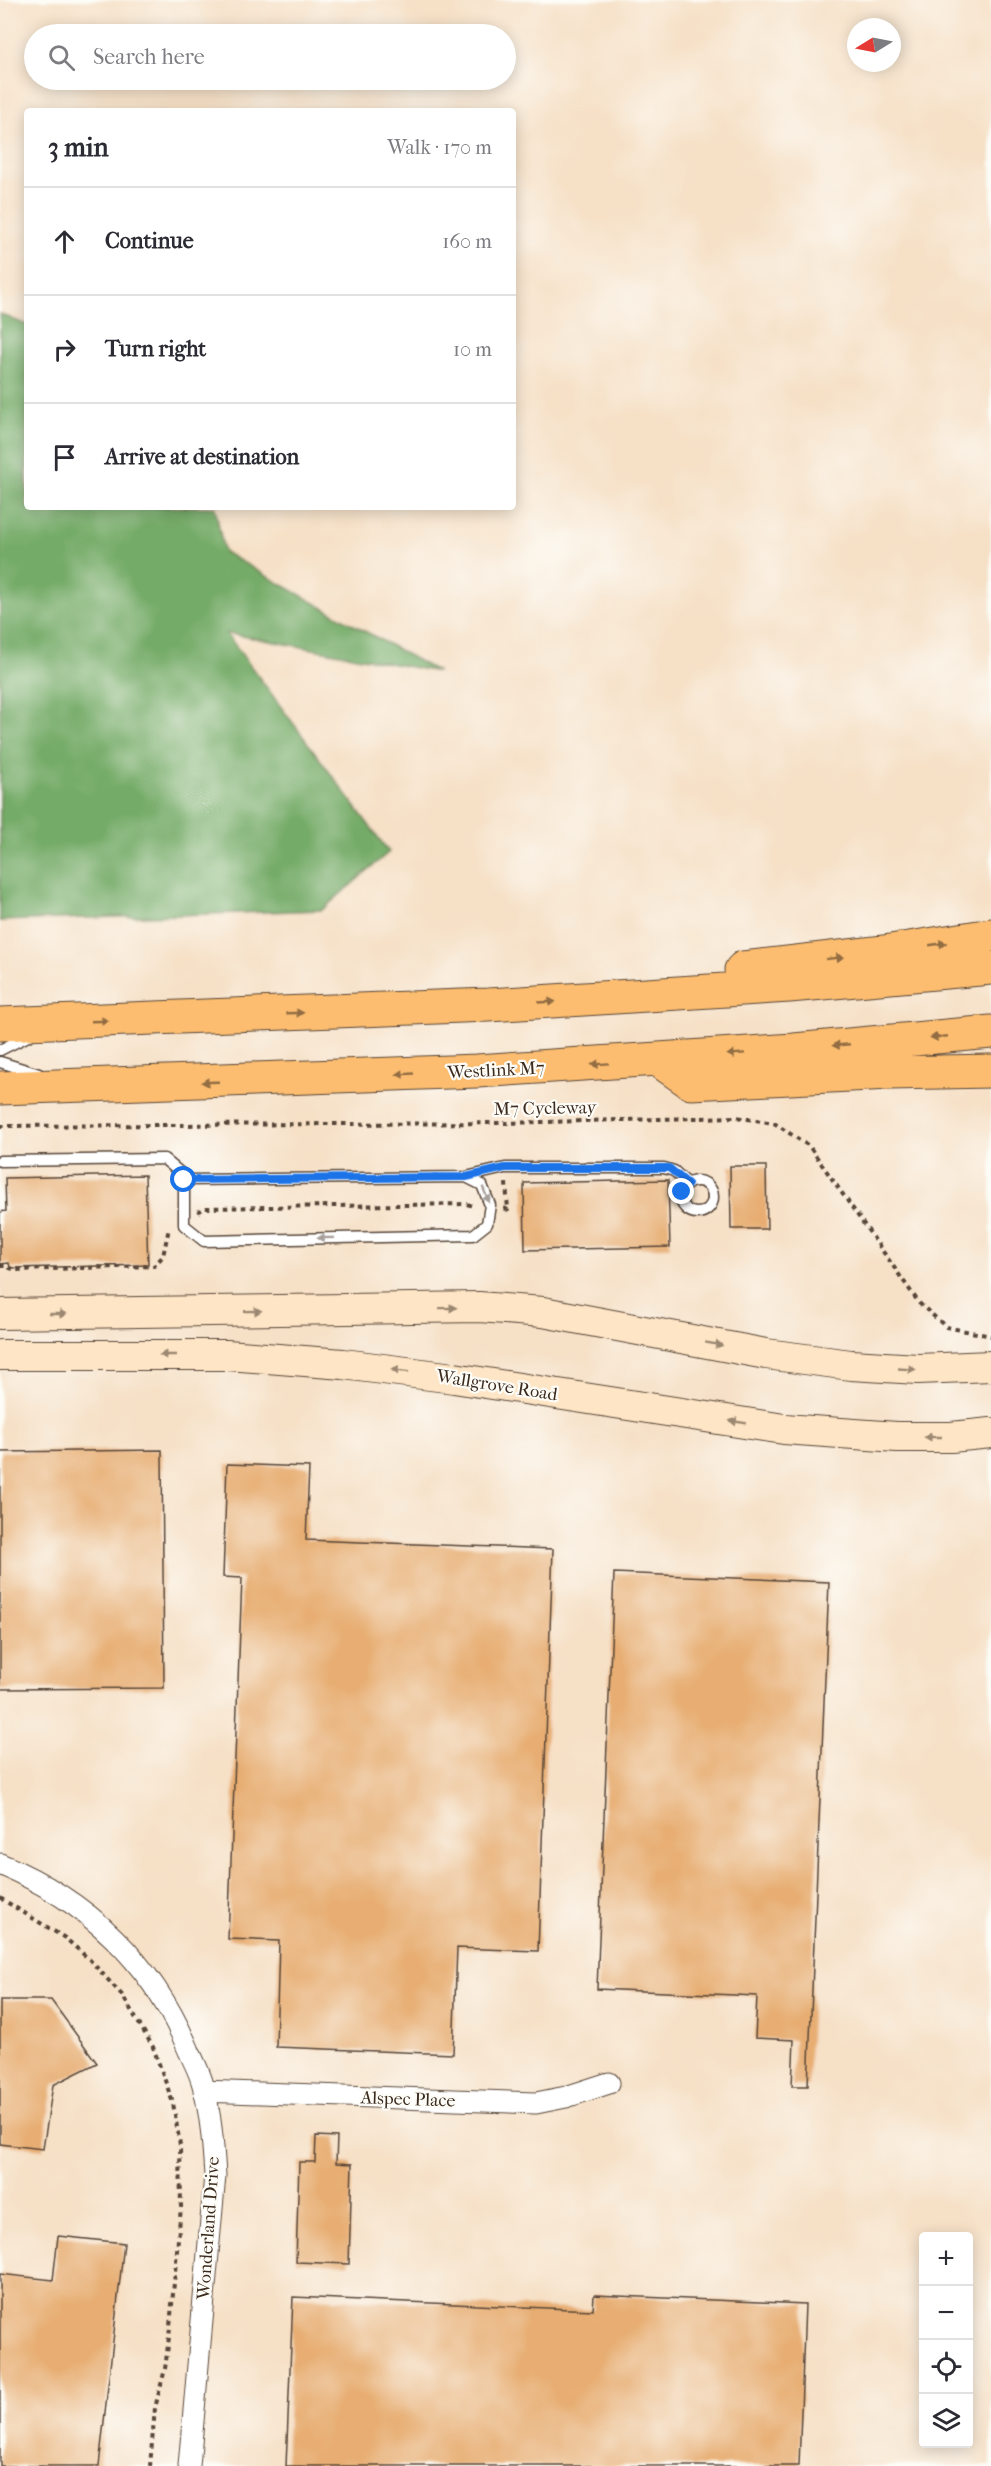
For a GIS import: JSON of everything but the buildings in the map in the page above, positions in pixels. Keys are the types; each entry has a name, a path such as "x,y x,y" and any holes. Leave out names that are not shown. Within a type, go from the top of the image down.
{"highway":[{"path":"885,965 991,935"},
{"path":"0,1024 488,1005 714,992 788,975 885,965 991,968"},
{"path":"889,1057 991,1032"},
{"path":"889,1057 991,1071"},
{"name":"Westlink M7","path":"0,1088 466,1072 658,1060 796,1064 889,1057"}],"main road":[{"path":"0,1314 479,1307 543,1312 766,1354 850,1365 918,1369 990,1366"},
{"name":"Wallgrove Road","path":"0,1355 226,1355 343,1364 454,1378 784,1429 897,1437 951,1437 991,1433"}],"street":[{"name":"Wonderland Drive","path":"0,1864 19,1872 75,1904 123,1947 155,1986 182,2033 204,2091 213,2130 215,2175 189,2466"},
{"name":"Alspec Place","path":"204,2091 536,2103 560,2099 609,2083"}],"lane":[{"path":"0,1050 54,1023"},
{"path":"0,1062 77,1087"},
{"path":"0,1161 164,1159 184,1176 184,1226 204,1241 473,1235 487,1224 490,1205 482,1185 466,1177"},
{"path":"184,1180 466,1177 505,1168 669,1168 688,1184"}],"path":[{"name":"M7 Cycleway","path":"0,1126 494,1123 736,1117 774,1123 809,1146 919,1302 946,1327 991,1336"},
{"path":"0,1898 65,1938 89,1959 122,1995 153,2047 172,2103 180,2145 181,2206 170,2337 165,2369 154,2408 150,2466"}],"green space":[{"path":"0,314 24,324 24,510 216,510 224,552 438,672 226,633 389,852 322,910 0,921"}],"route":[{"path":"184,1180 466,1177 505,1168 669,1168 688,1184 682,1192"}]}
